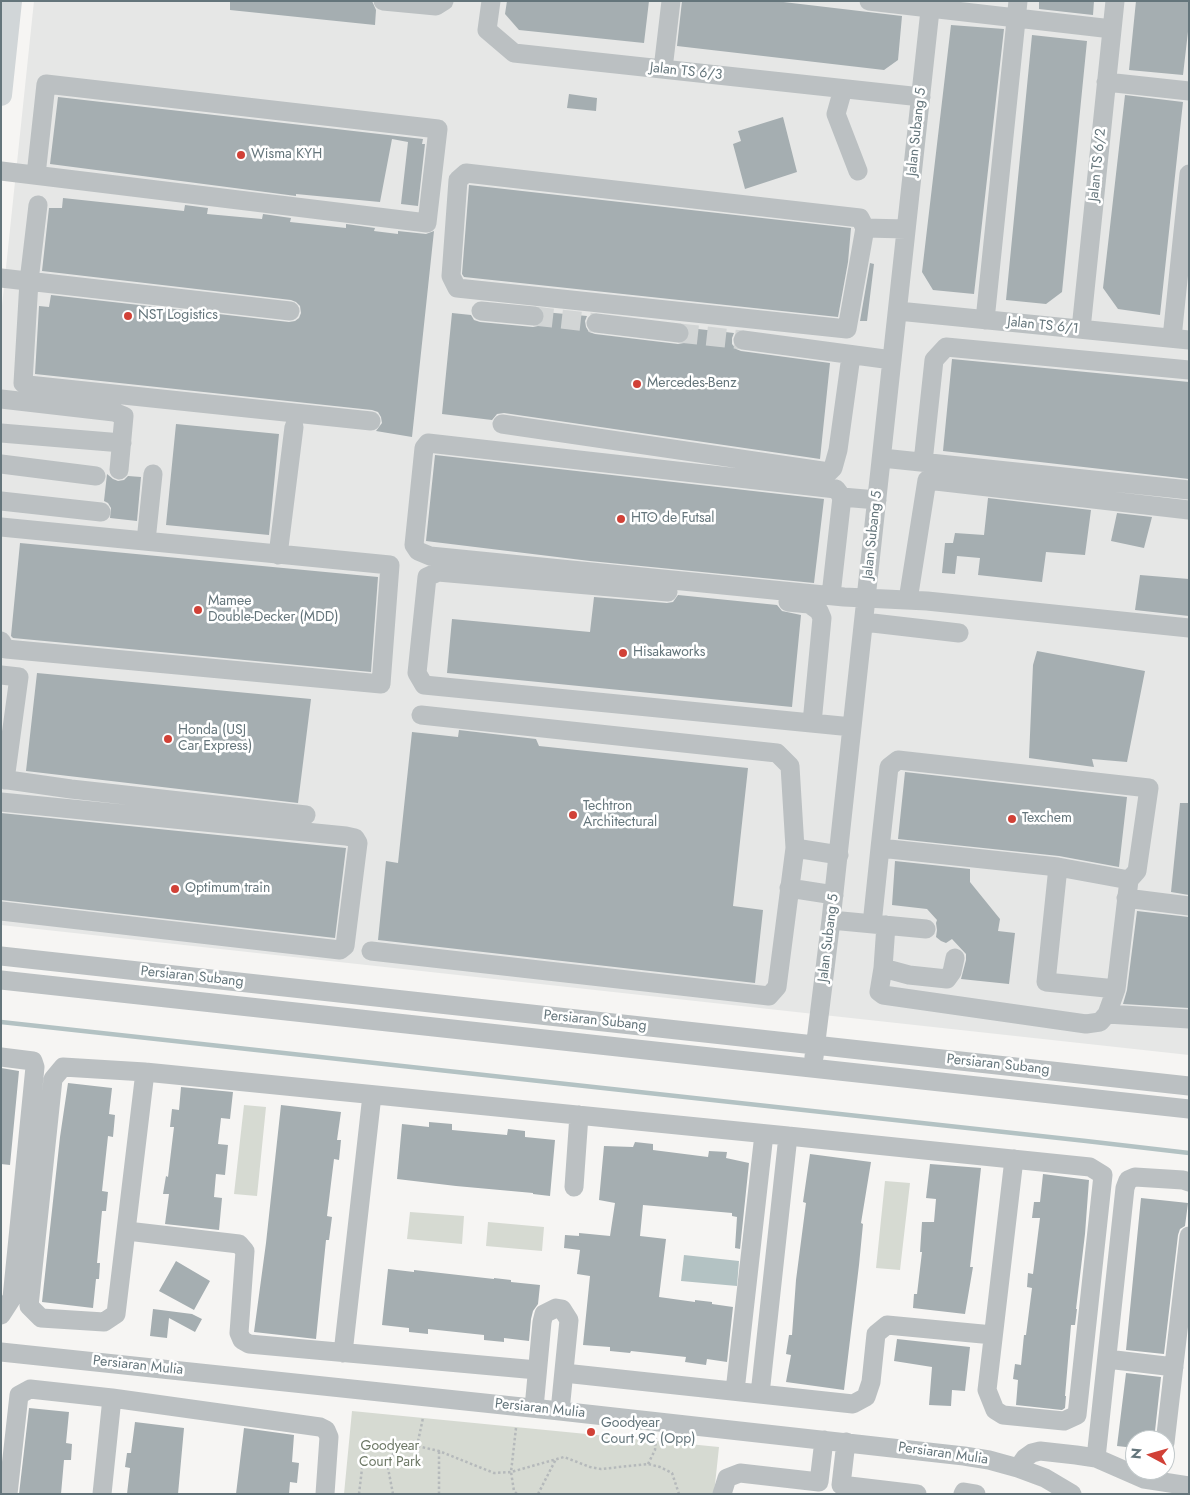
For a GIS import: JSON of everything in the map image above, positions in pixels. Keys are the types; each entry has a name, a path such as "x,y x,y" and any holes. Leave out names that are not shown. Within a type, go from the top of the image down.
{"main road":[{"path":"1,95 11,1"}],"street":[{"path":"383,1 436,6 444,1"},
{"name":"Jalan TS 6/3","path":"491,1 487,30 514,53 921,97"},
{"path":"663,69 671,1"},
{"path":"869,1 1018,10 1112,28"},
{"name":"Jalan TS 6/2","path":"1081,329 1115,1"},
{"name":"Jalan Subang 5","path":"812,1068 832,920 931,5"},
{"path":"985,320 1018,10"},
{"path":"1106,82 1189,91"},
{"path":"1,171 427,223 438,129 46,84 36,175"},
{"path":"843,89 836,114 858,171"},
{"path":"466,173 860,218 865,228 847,329 458,288 451,276 458,180 466,173"},
{"path":"1180,339 1189,174"},
{"path":"38,205 29,281 23,383 371,421"},
{"path":"865,228 906,229"},
{"path":"1,278 290,311"},
{"path":"481,310 534,316"},
{"name":"Jalan TS 6/1","path":"898,311 1180,339"},
{"path":"596,323 679,333"},
{"path":"743,340 892,360"},
{"path":"922,462 934,360 946,348 1189,370"},
{"path":"502,424 829,472 833,468 838,450 851,356"},
{"path":"1,399 114,412 124,416 119,470"},
{"path":"278,555 294,427"},
{"path":"1,433 122,442"},
{"path":"877,500 842,496 836,489 428,443 424,448 422,460 414,545 418,551 430,556 1189,628"},
{"path":"882,458 1189,490"},
{"path":"1,464 96,476"},
{"path":"146,541 153,474"},
{"path":"908,600 927,480 1189,510"},
{"path":"831,595 842,496"},
{"path":"1,501 101,512"},
{"path":"1,527 390,565 381,684 6,649 1,642"},
{"path":"812,723 822,618 819,611 809,604 438,572 427,577 416,673 424,685 852,727"},
{"path":"864,622 959,633"},
{"path":"1,675 19,677 3,779 71,789 306,815"},
{"path":"371,951 769,996 777,987 795,848 790,766 777,753 422,715"},
{"path":"898,760 1149,788 1137,871 1128,889 1116,989 1107,1014 1100,1022 1086,1024 883,995 879,992 882,968 879,924 880,848 889,767 898,760"},
{"path":"1,802 346,836 355,838 358,843 345,946 340,950 1,911"},
{"path":"795,848 838,855"},
{"path":"880,848 1058,867 1189,906"},
{"path":"1058,867 1046,982 1116,989"},
{"path":"790,888 834,895"},
{"path":"832,920 926,929"},
{"name":"Persiaran Subang","path":"1,956 1189,1086"},
{"path":"882,968 909,975 947,979 952,972 955,958"},
{"name":"Persiaran Subang","path":"1,980 1189,1109"},
{"path":"1107,1014 1189,1018"},
{"path":"1,1057 33,1061 35,1067 12,1298 1,1315"},
{"path":"145,1072 116,1314 104,1322 41,1318 29,1306 53,1079 63,1067 145,1072 788,1136 1014,1159 1090,1167 1103,1175 1077,1415 1064,1422 1003,1414 995,1410 987,1390 1014,1159"},
{"path":"343,1352 372,1095"},
{"path":"574,1187 579,1115"},
{"path":"735,1391 764,1134"},
{"path":"760,1394 788,1136"},
{"path":"1096,1458 1125,1188 1128,1180 1135,1177 1189,1182"},
{"path":"127,1231 238,1244 245,1251 239,1333 242,1340 249,1344 537,1370"},
{"path":"1167,1430 1189,1236"},
{"path":"534,1408 544,1314 556,1308 562,1309 570,1320 560,1410"},
{"path":"564,1372 853,1404 866,1397 871,1382 876,1334 887,1324 993,1335"},
{"name":"Persiaran Mulia","path":"1,1352 560,1410 964,1456 1018,1468 1044,1478 1072,1494"},
{"path":"1107,1359 1174,1367"},
{"path":"8,1494 20,1395 30,1389 112,1398 320,1427 326,1430 329,1437 325,1494"},
{"path":"102,1494 112,1398"},
{"path":"722,1494 727,1478 740,1474 819,1482 824,1440"},
{"path":"846,1442 841,1484 917,1494"},
{"path":"1018,1468 1025,1458 1032,1453 1040,1451 1096,1458 1125,1470"},
{"path":"1172,1480 1189,1486"},
{"path":"963,1494 964,1492 976,1494"}],"path":[{"path":"417,1446 422,1418"},
{"path":"648,1464 655,1450 657,1421"},
{"path":"516,1428 511,1472 514,1491 517,1494"},
{"path":"359,1494 366,1435"},
{"path":"393,1494 388,1468 390,1458 403,1445 417,1446 439,1452 494,1473 511,1472 564,1457 590,1467 601,1468 648,1464 672,1473 679,1494"},
{"path":"439,1452 439,1494"},
{"path":"538,1494 556,1459"}],"shaded area":[{"path":"34,1 1189,1 1189,1055 1,925 1,315"},
{"path":"684,1255 739,1261 737,1286 681,1281"}],"green space":[{"path":"244,1105 266,1107 257,1196 234,1194"},
{"path":"885,1181 910,1183 900,1270 876,1268"},
{"path":"410,1212 464,1216 462,1244 407,1239"},
{"path":"488,1222 544,1227 542,1251 486,1246"},
{"name":"Goodyear Court Park","path":"352,1411 719,1447 714,1494 344,1494"}],"building":[{"path":"230,1 372,1 376,10 375,25 230,10"},
{"path":"507,1 649,1 644,43 519,30 505,14"},
{"path":"682,1 775,1 902,16 898,60 884,70 677,46"},
{"path":"1039,1 1094,1 1093,15 1039,9"},
{"path":"1136,1 1189,1 1189,23 1183,75 1129,70"},
{"path":"951,25 1004,29 974,294 933,290 922,272"},
{"path":"1032,35 1087,41 1062,292 1046,304 1006,300"},
{"path":"569,94 597,98 596,111 567,108"},
{"path":"1125,95 1183,102 1160,315 1118,309 1103,288"},
{"name":"Wisma KYH","path":"58,97 423,139 422,144 425,144 418,206 401,204 408,142 392,139 380,202 296,194 296,196 50,164"},
{"path":"783,117 797,172 745,189 733,144 741,141 738,131"},
{"path":"469,185 851,228 848,262 838,317 464,277 462,274"},
{"name":"NST Logistics","path":"63,198 184,211 185,205 208,208 207,214 262,219 263,214 291,218 290,222 346,228 346,224 375,228 374,231 398,234 398,231 426,234 434,231 412,437 376,431 382,423 381,417 378,412 372,410 35,374 39,306 49,307 51,295 289,322 299,318 301,313 300,306 291,300 42,271 49,208 62,208"},
{"path":"870,263 874,264 867,321 860,321"},
{"name":"Mercedes-Benz","path":"544,312 587,316 585,321 586,327 589,332 595,334 678,344 684,343 688,339 690,334 689,328 734,333 732,344 741,351 830,363 820,459 504,413 497,414 492,420 442,414 452,313 471,315 474,320 480,322 533,327 543,323 545,318"},
{"path":"952,359 1189,382 1189,479 943,451"},
{"path":"176,424 279,434 269,535 166,525"},
{"name":"HTO de Futsal","path":"435,455 824,499 814,583 590,561 426,541"},
{"path":"107,474 118,481 124,480 128,476 141,477 137,521 110,518 111,508 104,501"},
{"path":"988,498 1091,510 1085,555 1046,552 1042,582 978,575 980,558 957,556 955,574 942,573 945,543 953,543 955,533 984,535"},
{"path":"1117,513 1152,517 1144,548 1111,541"},
{"name":"Mamee Double-Decker (MDD)","path":"20,543 378,577 371,672 13,638 11,636"},
{"path":"1140,575 1189,579 1189,616 1135,610"},
{"name":"Hisakaworks","path":"678,595 777,605 782,611 801,615 792,707 447,673 452,619 590,632 594,597 667,603 673,602"},
{"path":"1037,651 1145,671 1127,762 1092,759 1094,767 1029,758 1033,665"},
{"name":"Honda (USJ Car Express)","path":"37,673 311,699 298,803 26,771"},
{"name":"Techtron Architectural","path":"459,730 536,739 539,746 748,768 733,906 763,910 755,983 378,940 386,861 398,863 412,732 458,737"},
{"name":"Texchem","path":"905,772 1127,797 1119,867 1059,856 898,839"},
{"path":"1180,803 1189,803 1189,895 1171,892"},
{"name":"Optimum train","path":"1,813 346,848 335,938 1,900"},
{"path":"895,861 970,869 970,882 1000,919 998,931 1015,933 1009,984 961,979 966,954 952,939 946,943 936,937 937,920 927,909 892,905"},
{"path":"1137,911 1189,917 1189,1008 1123,1004 1127,990"},
{"path":"1,1068 19,1071 10,1165 1,1164"},
{"path":"68,1083 112,1088 109,1114 115,1115 113,1137 108,1136 102,1191 108,1192 106,1211 102,1211 97,1263 100,1263 99,1279 96,1279 93,1308 42,1302 60,1137"},
{"path":"181,1087 233,1092 230,1119 221,1118 218,1144 228,1145 225,1175 216,1174 214,1197 222,1198 219,1230 165,1224 169,1194 163,1194 166,1176 168,1177 174,1127 170,1127 172,1109 179,1110"},
{"path":"281,1105 341,1112 337,1140 341,1140 339,1160 334,1159 327,1216 332,1217 329,1240 326,1240 316,1339 254,1332"},
{"path":"429,1122 452,1124 452,1130 507,1135 508,1129 525,1131 525,1137 555,1140 550,1196 397,1179 402,1124 429,1127"},
{"path":"635,1142 653,1144 653,1150 708,1157 709,1151 727,1152 726,1158 749,1163 740,1249 735,1248 737,1217 732,1216 732,1213 643,1205 640,1236 666,1239 659,1297 695,1302 695,1300 712,1302 712,1304 733,1307 727,1362 707,1359 706,1365 685,1362 686,1357 631,1351 630,1353 610,1351 610,1347 583,1345 590,1276 577,1274 580,1250 564,1248 565,1235 579,1236 579,1233 610,1236 615,1203 599,1200 604,1146 633,1147"},
{"path":"810,1154 871,1162 861,1223 863,1224 859,1265 844,1390 786,1382 791,1355 786,1354 789,1335 792,1335 796,1280 806,1203 803,1202"},
{"path":"930,1164 981,1168 970,1267 973,1267 965,1314 913,1308 914,1294 917,1294 922,1252 920,1252 922,1222 934,1222 936,1199 926,1198"},
{"path":"1043,1174 1089,1180 1077,1309 1075,1325 1071,1325 1065,1408 1062,1410 1016,1405 1018,1380 1013,1379 1015,1364 1021,1365 1024,1335 1026,1335 1032,1288 1027,1287 1028,1273 1033,1274 1040,1218 1032,1218 1034,1202 1040,1202"},
{"path":"1141,1198 1188,1203 1185,1226 1180,1229 1178,1235 1164,1354 1126,1350"},
{"path":"176,1261 210,1281 194,1310 159,1291"},
{"path":"388,1269 494,1278 540,1285 538,1304 533,1311 531,1319 529,1341 504,1338 504,1342 484,1340 484,1335 428,1329 428,1334 409,1332 409,1328 382,1325"},
{"path":"153,1309 192,1314 202,1319 195,1332 169,1318 167,1338 150,1336"},
{"path":"897,1339 970,1347 965,1391 952,1390 951,1406 929,1405 932,1367 894,1361"},
{"path":"1126,1373 1161,1377 1155,1430 1125,1430 1125,1447 1117,1446"},
{"path":"29,1408 69,1412 66,1443 72,1444 71,1460 64,1460 61,1494 19,1494"},
{"path":"135,1422 184,1428 178,1494 127,1494 130,1468 125,1467 127,1453 131,1453"},
{"path":"244,1428 294,1435 292,1462 299,1463 297,1483 290,1482 289,1494 236,1494"}],"waterway":[{"path":"1,1022 1189,1153"}],"tunnel":[{"path":"534,316 596,323"},
{"path":"679,333 743,340"}],"place":[{"name":"Wisma KYH","path":"241,155"},
{"name":"NST Logistics","path":"128,316"},
{"name":"Mercedes-Benz","path":"637,384"},
{"name":"HTO de Futsal","path":"621,519"},
{"name":"Mamee Double-Decker (MDD)","path":"198,610"},
{"name":"Hisakaworks","path":"623,653"},
{"name":"Honda (USJ Car Express)","path":"168,739"},
{"name":"Techtron Architectural","path":"573,815"},
{"name":"Texchem","path":"1012,819"},
{"name":"Optimum train","path":"175,889"},
{"name":"Goodyear Court 9C (Opp)","path":"591,1432"}]}
